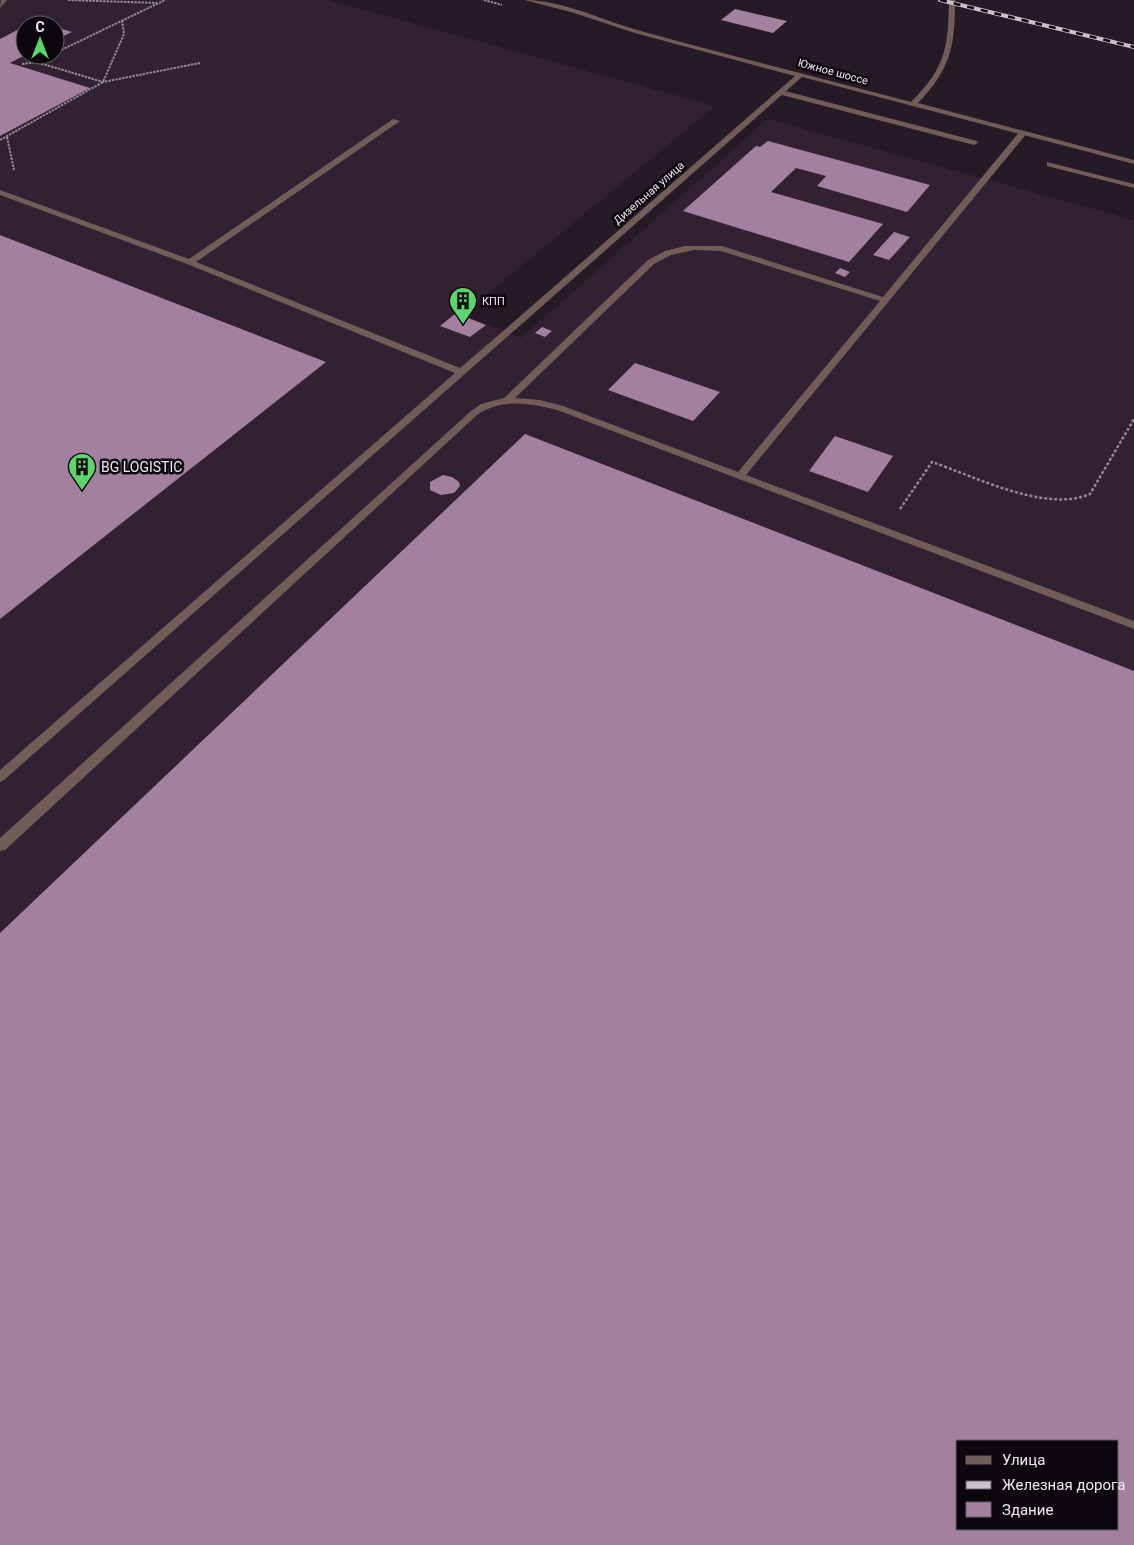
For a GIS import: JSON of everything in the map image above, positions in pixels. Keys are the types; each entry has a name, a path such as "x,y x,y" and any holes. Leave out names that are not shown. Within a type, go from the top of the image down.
{"street":[{"path":"0,6 4,0"},
{"name":"Южное шоссе","path":"527,0 573,11 637,32 1134,162"},
{"path":"913,104 933,85 945,66 952,38 952,0"},
{"name":"Дизельная улица","path":"0,777 800,75"},
{"path":"781,92 974,144"},
{"path":"190,262 396,121"},
{"path":"740,476 1023,133"},
{"path":"1050,164 1134,186"},
{"path":"0,192 190,262 461,372"},
{"path":"507,400 651,262 665,253 681,248 702,246 722,249 885,300"},
{"path":"0,846 474,413 484,406 507,400 540,403 560,408 1134,626"}],"path":[{"path":"68,0 158,3"},
{"path":"65,47 165,0"},
{"path":"103,82 124,34 122,20"},
{"path":"0,140 103,82 200,63"},
{"path":"46,65 103,82"},
{"path":"7,137 14,172"},
{"path":"896,515 932,462 1032,497 1049,501 1079,500 1090,494 1134,419"}],"shaded area":[{"path":"0,0 328,0 715,106 462,315 521,338 768,119 1134,220 1134,1545 0,1545"}],"building":[{"path":"735,9 787,21 773,33 721,20"},
{"path":"65,30 72,32 65,35"},
{"path":"15,31 15,60 10,63 90,88 0,136 0,39"},
{"path":"768,141 930,185 907,212 817,186 826,176 796,168 771,192 883,224 849,262 683,211 756,146 760,147"},
{"path":"894,232 910,237 889,260 873,255"},
{"name":"BG LOGISTIC","path":"0,235 326,362 0,619"},
{"path":"840,268 850,272 845,277 835,273"},
{"name":"КПП","path":"456,313 486,325 470,337 440,326"},
{"path":"542,327 552,331 545,337 535,333"},
{"path":"635,363 720,392 693,421 608,390"},
{"path":"525,434 1134,671 1134,1545 0,1545 0,933"},
{"path":"835,436 893,456 868,492 809,471"},
{"path":"443,475 452,477 459,482 460,486 454,493 441,495 430,490 430,482"}],"railway":[{"path":"940,0 1134,47"}],"place":[{"name":"КПП","path":"463,325"},
{"name":"BG LOGISTIC","path":"82,491"}]}
